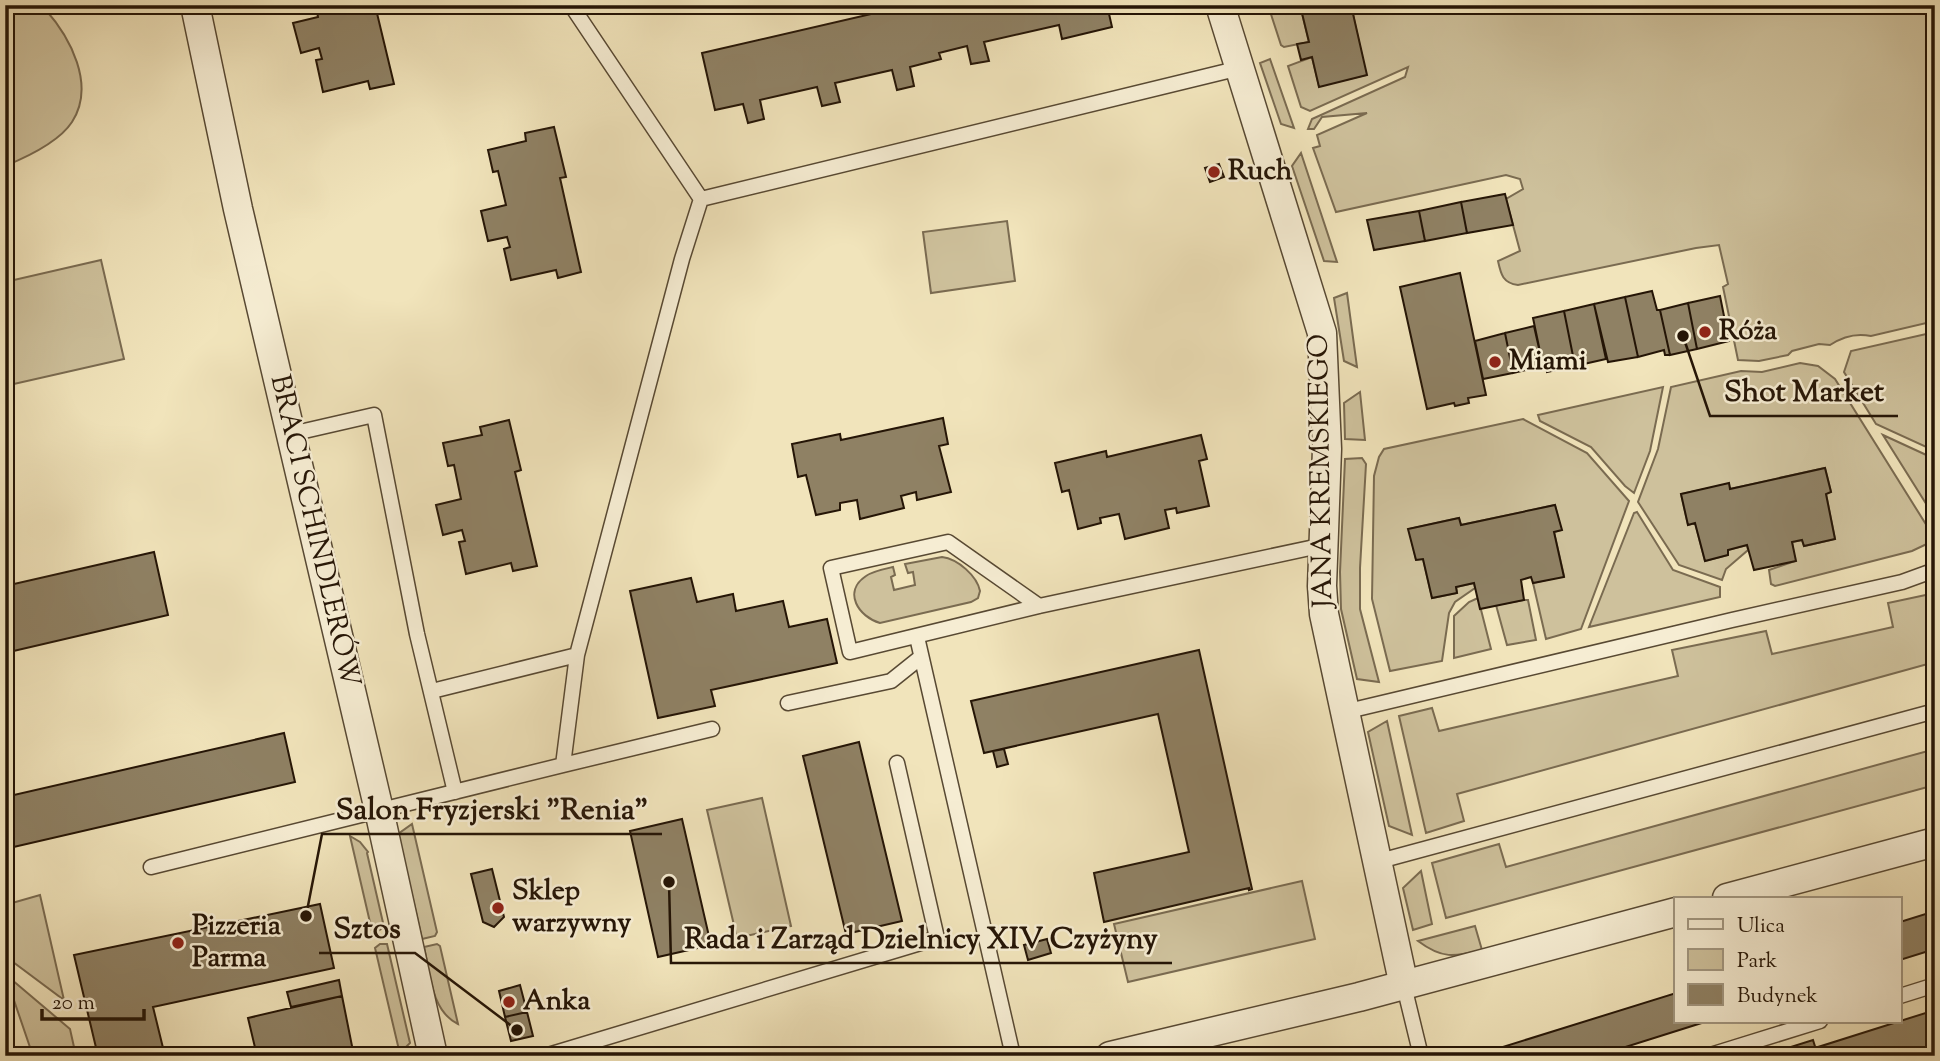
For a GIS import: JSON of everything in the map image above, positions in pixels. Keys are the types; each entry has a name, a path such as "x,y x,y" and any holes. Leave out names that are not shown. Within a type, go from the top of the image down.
{"street":[{"name":"BRACI SCHINDLERÓW","path":"195,5 231,175 379,810 433,1056"},
{"name":"JANA KREMSKIEGO","path":"1220,5 1322,332 1327,449 1323,606 1404,986"},
{"path":"1731,897 1935,842"},
{"path":"1110,1056 1404,986 1674,913"}],"lane":[{"path":"571,5 701,199"},
{"path":"701,199 1240,68"},
{"path":"563,765 577,654 682,259 701,199"},
{"path":"291,434 373,415 417,634 455,792"},
{"path":"1039,606 948,542 831,568 850,652 1039,606 1324,545"},
{"path":"1344,712 1902,582 1935,570"},
{"path":"917,637 1013,1056"},
{"path":"432,691 577,654"},
{"path":"788,703 891,681 921,656"},
{"path":"1376,862 1935,711"},
{"path":"151,867 712,729"},
{"path":"545,1056 937,938 897,763"},
{"path":"1902,995 1935,985"},
{"path":"1404,986 1421,1056"},
{"path":"1707,1056 1814,1023"}],"green space":[{"path":"5,5 41,5 45,9 71,47 81,77 81,93 79,108 72,122 59,136 42,148 5,166"},
{"path":"1268,5 1300,5 1309,42 1284,47 1281,45"},
{"path":"1351,5 1935,5 1935,321 1871,336 1850,336 1830,345 1819,344 1792,351 1788,355 1759,361 1738,360 1723,287 1728,284 1719,245 1518,285 1504,278 1498,261 1520,251 1506,199 1523,189 1520,179 1506,175 1336,212 1313,148 1320,146 1317,135 1367,113 1322,117 1314,129 1308,129 1312,119 1405,77 1408,67 1310,111 1301,107 1288,66 1312,57 1319,86 1366,75"},
{"path":"1270,59 1294,128 1281,124 1260,63"},
{"path":"1301,153 1337,262 1324,261 1292,166"},
{"path":"1007,221 1015,281 931,293 923,232"},
{"path":"101,260 124,359 5,386 5,282"},
{"path":"1347,293 1357,367 1344,361 1334,298"},
{"path":"1935,332 1935,451 1876,424 1844,372 1851,351"},
{"path":"1800,363 1818,366 1835,379 1932,534 1931,542 1912,551 1775,586 1771,584 1769,570 1795,561 1792,542 1802,540 1804,546 1835,539 1826,494 1831,492 1825,468 1730,489 1729,484 1681,494 1688,525 1695,523 1705,561 1728,555 1728,550 1747,545 1748,550 1726,569 1722,580 1679,565 1638,502 1658,449 1671,387 1741,371 1762,372"},
{"path":"1663,387 1650,451 1634,493 1591,447 1540,421 1538,415"},
{"path":"1360,392 1365,440 1345,439 1344,403"},
{"path":"1523,419 1587,453 1629,501 1581,629 1546,639 1533,583 1564,576 1554,532 1561,530 1555,505 1461,525 1459,518 1409,529 1416,560 1423,559 1432,598 1457,593 1456,587 1474,583 1475,588 1455,602 1449,613 1442,661 1390,671 1372,599 1374,476 1379,457 1384,449"},
{"path":"1883,435 1935,459 1935,518"},
{"path":"1362,458 1366,464 1360,609 1379,682 1357,679 1341,609 1345,459"},
{"path":"1637,512 1673,570 1720,587 1720,597 1589,627 1634,513"},
{"path":"942,557 954,561 971,574 980,591 978,598 971,602 880,623 860,610 854,596 855,589 869,574 893,567 895,575 891,577 894,590 915,585 913,572 908,573 905,564"},
{"path":"1935,593 1935,662 1457,794 1464,821 1426,833 1399,716 1432,708 1439,731 1678,676 1672,650 1766,631 1772,654 1893,627 1888,603"},
{"path":"1478,598 1491,649 1454,658 1454,616 1469,602"},
{"path":"1528,600 1536,640 1507,645 1496,605"},
{"path":"1387,721 1412,835 1389,826 1368,732"},
{"path":"1935,749 1935,785 1446,918 1432,863 1499,844 1506,867"},
{"path":"762,798 791,926 737,938 707,810"},
{"path":"412,824 437,932 435,936 422,939 398,834"},
{"path":"350,836 360,842 368,852 384,927 378,931 372,931"},
{"path":"1421,871 1432,924 1413,930 1403,888"},
{"path":"1302,881 1315,939 1128,982 1114,924"},
{"path":"40,895 64,1000 5,956 5,905"},
{"path":"1475,926 1482,950 1448,955 1434,951 1418,941"},
{"path":"380,944 387,944 410,1043 403,1050 399,1050 375,948"},
{"path":"437,944 440,946 458,1024 442,1010 433,990 424,947"},
{"path":"5,974 70,1029 76,1056 33,1056"}],"building":[{"path":"316,5 375,5 394,84 370,89 368,81 323,92 316,60 322,59 319,48 301,53 293,23 318,17"},
{"path":"910,5 1107,5 1112,27 1062,39 1059,25 984,42 989,61 971,64 967,46 939,53 941,59 910,67 914,86 897,90 892,70 835,83 840,102 822,106 817,87 760,100 764,119 748,123 743,104 715,110 702,53"},
{"path":"1300,5 1351,5 1367,75 1319,87 1312,57 1301,60 1297,44 1309,42"},
{"path":"554,127 566,177 560,178 581,272 558,278 556,270 511,280 504,249 510,247 507,237 488,241 481,211 506,205 498,171 493,172 488,150 526,141 525,133"},
{"path":"1219,164 1224,177 1210,182 1205,168"},
{"path":"1505,194 1513,225 1467,233 1461,202"},
{"path":"1461,202 1467,233 1425,241 1419,211"},
{"path":"1419,211 1425,241 1374,250 1367,220"},
{"path":"1460,273 1486,395 1468,398 1469,403 1455,406 1454,403 1427,409 1400,287"},
{"path":"1652,291 1657,310 1660,310 1670,355 1665,355 1664,350 1638,357 1625,297"},
{"path":"1720,296 1729,341 1697,349 1688,303"},
{"path":"1625,297 1638,357 1608,362 1594,304"},
{"path":"1688,303 1697,349 1670,355 1660,310"},
{"path":"1594,304 1606,359 1575,366 1564,311"},
{"path":"1564,311 1575,366 1547,372 1546,366 1543,366 1533,318"},
{"path":"1534,326 1543,366 1513,373 1505,333"},
{"path":"1505,333 1513,373 1483,379 1475,341"},
{"path":"943,418 948,444 939,446 951,492 917,500 916,492 901,496 904,508 860,519 857,500 840,503 840,510 816,515 806,475 798,477 792,444 840,434 841,440"},
{"path":"509,420 521,470 515,472 537,566 513,571 511,563 466,574 459,542 465,541 462,530 443,535 436,505 461,499 454,465 448,466 443,443 482,435 480,427"},
{"path":"1201,435 1207,459 1199,461 1209,506 1177,513 1176,508 1165,510 1169,528 1125,539 1119,514 1100,518 1101,523 1078,529 1069,490 1062,492 1055,463 1106,451 1107,457"},
{"path":"1825,468 1831,492 1826,494 1835,539 1804,546 1802,540 1792,542 1796,561 1754,570 1747,545 1728,550 1728,555 1705,561 1695,523 1688,525 1681,494 1729,483 1730,489"},
{"path":"1555,505 1562,530 1554,532 1564,577 1533,583 1531,577 1521,580 1524,600 1480,609 1474,583 1456,587 1457,593 1432,598 1423,559 1416,560 1408,529 1459,518 1461,525"},
{"path":"154,552 168,615 5,653 5,586"},
{"path":"691,578 697,602 733,594 736,611 783,601 789,627 827,619 837,663 711,690 715,706 658,718 630,591"},
{"path":"1199,650 1252,889 1104,922 1094,873 1189,852 1158,714 984,753 971,701"},
{"path":"284,733 295,782 5,849 5,797"},
{"path":"859,742 902,921 846,934 803,756"},
{"path":"1004,749 1008,764 997,767 993,751"},
{"path":"682,819 711,945 658,957 630,831"},
{"path":"492,869 504,917 494,927 483,922 471,874"},
{"path":"320,904 334,968 153,1007 165,1056 98,1056 74,955"},
{"path":"1935,911 1935,949 1902,959 1902,921"},
{"path":"1047,939 1051,953 1028,960 1024,945"},
{"path":"339,980 342,996 291,1007 287,992"},
{"path":"520,985 527,1012 505,1017 499,991"},
{"path":"1674,994 1674,1023 1702,1023 1597,1056 1474,1056"},
{"path":"342,996 354,1056 257,1056 248,1018"},
{"path":"1935,1010 1935,1049 1916,1056 1818,1056 1815,1048 1894,1023 1902,1023 1902,1020"},
{"path":"527,1012 533,1036 511,1041 505,1017"},
{"path":"1813,1040 1818,1056 1762,1056"}],"place":[{"name":"Ruch","path":"1214,172"},
{"name":"Róża","path":"1705,332"},
{"name":"Shot Market","path":"1683,336"},
{"name":"Miami","path":"1495,362"},
{"name":"Rada i Zarząd Dzielnicy XIV Czyżyny","path":"669,882"},
{"name":"Sklep warzywny","path":"498,908"},
{"name":"Salon Fryzjerski \"Renia\"","path":"306,916"},
{"name":"Pizzeria Parma","path":"178,943"},
{"name":"Anka","path":"509,1002"},
{"name":"Sztos","path":"517,1030"}]}
